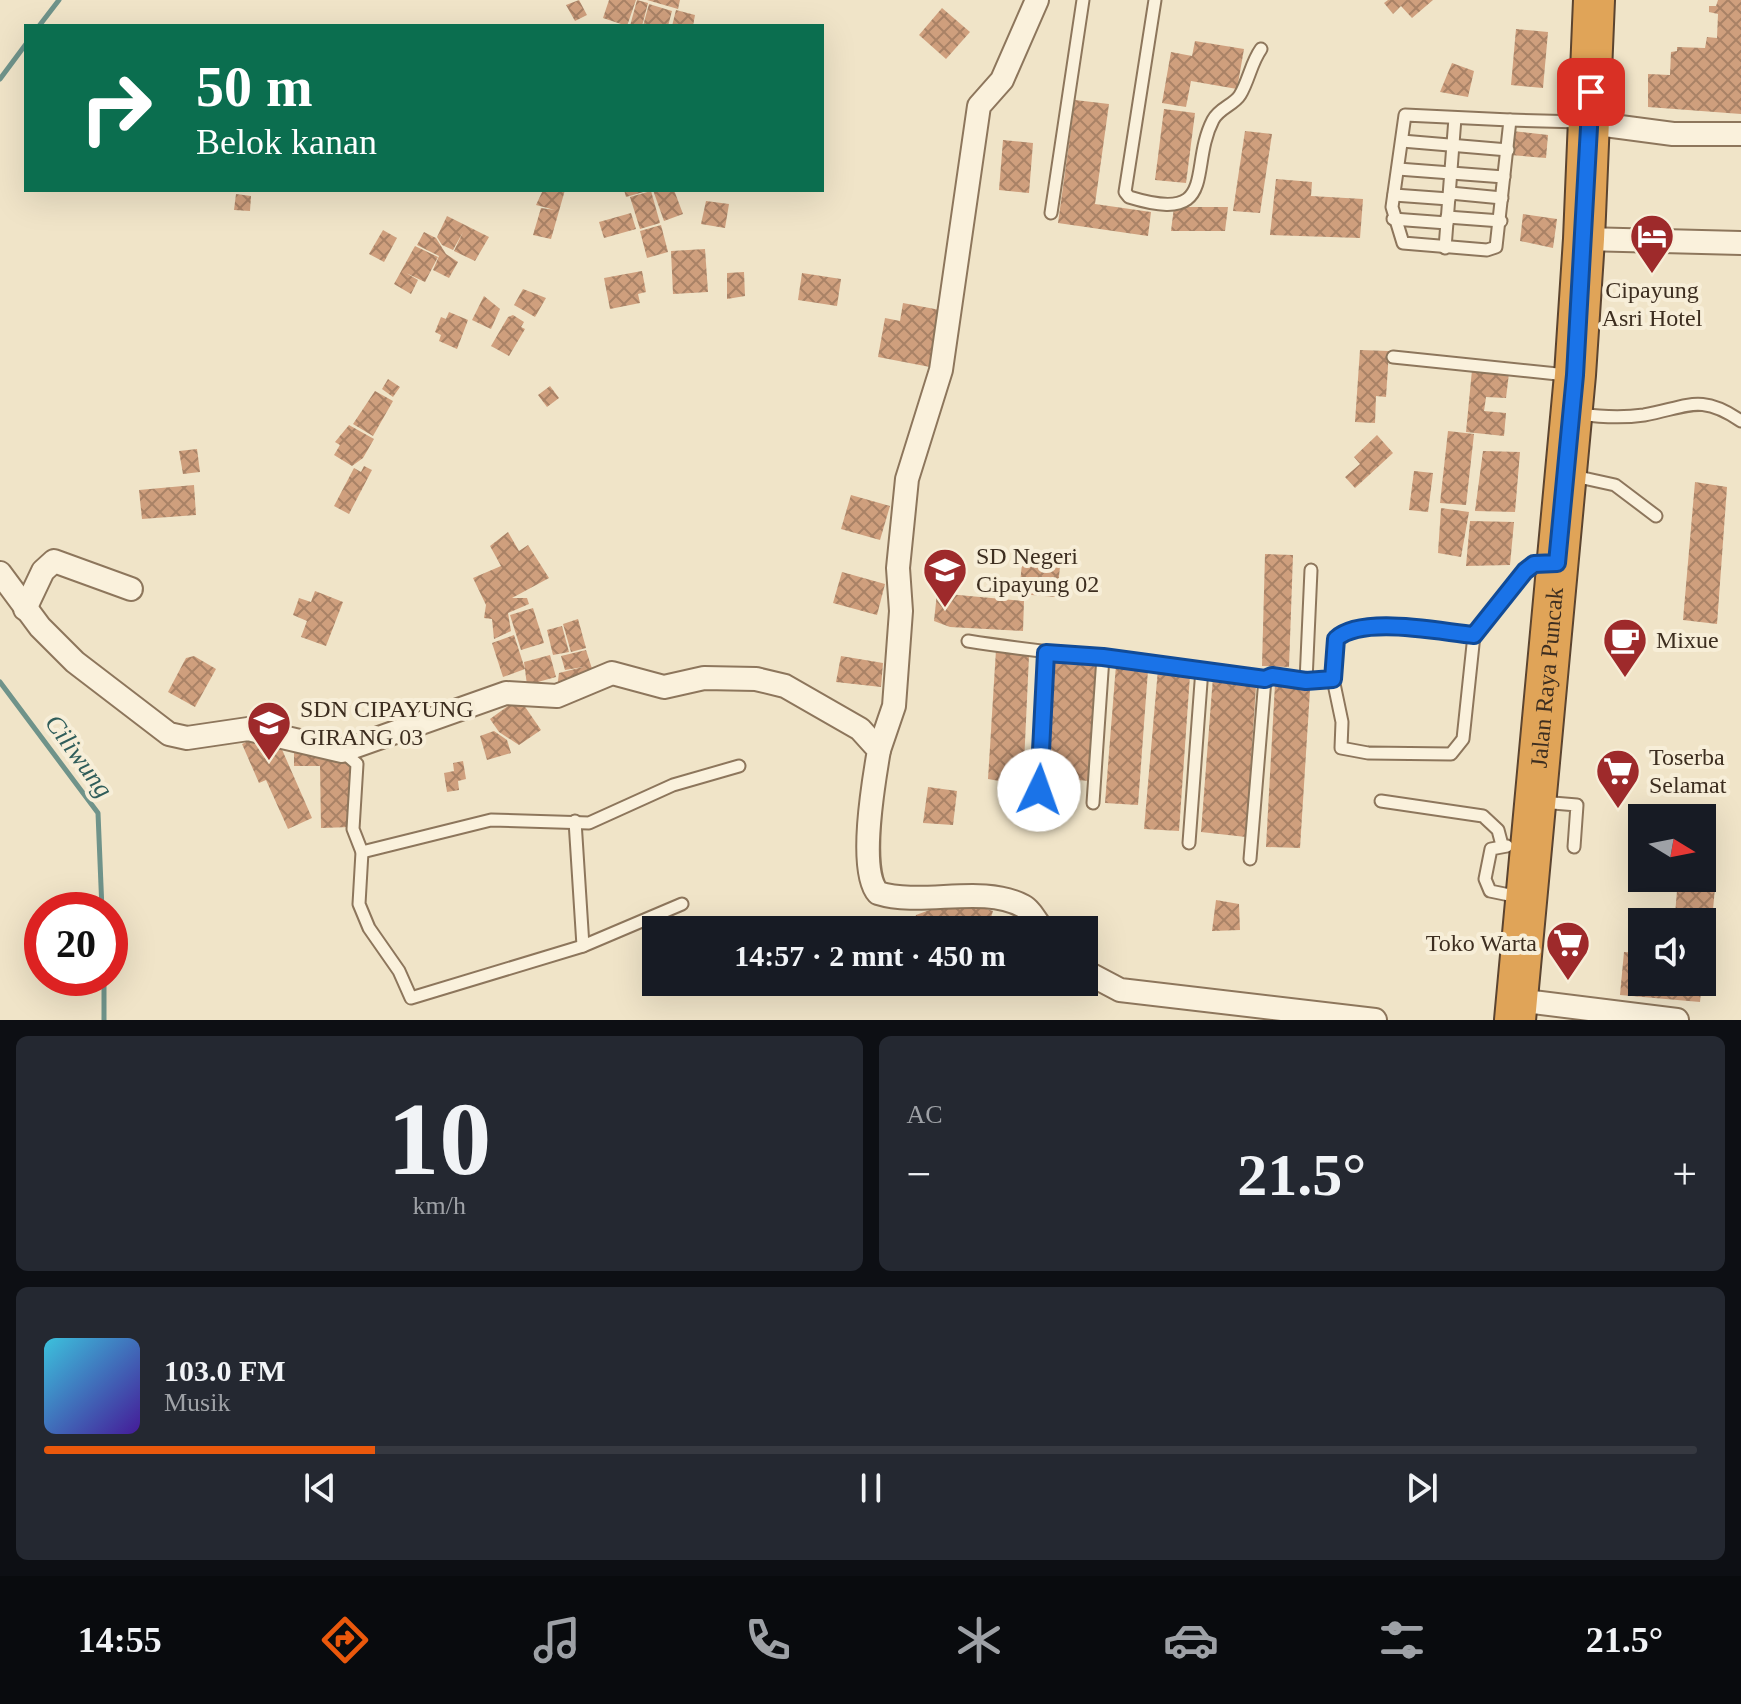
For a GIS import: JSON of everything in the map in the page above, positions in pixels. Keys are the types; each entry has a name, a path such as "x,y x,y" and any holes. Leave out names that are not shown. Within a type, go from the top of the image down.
{"highway":[{"name":"Jalan Raya Puncak","path":"1516,1010 1526,898 1516,847 1536,801 1573,394 1584,239 1594,0"}],"street":[{"path":"1031,916 1023,906 1007,901 963,896 914,899 885,895 874,888 868,822 879,750 894,706 901,611 898,568 907,479 941,370 979,106 1002,80 1037,0"},
{"path":"1590,123 1673,134 1741,134"},
{"path":"1584,239 1741,243"},
{"path":"25,609 43,571 54,561 131,589"},
{"path":"0,573 25,609 75,662 176,737 197,738 248,729 342,751 506,693 557,696 612,673 664,687 704,678 756,679 785,686 860,729 879,750"},
{"path":"1098,978 1120,990 1375,1020"},
{"path":"1516,1010 1677,1020"}],"lane":[{"path":"1051,213 1083,0"},
{"path":"1155,0 1125,192 1129,197 1180,202 1192,197 1199,183 1211,123 1221,109 1239,97 1252,62 1261,49"},
{"path":"1510,120 1499,244 1494,248 1407,246 1393,219 1405,115 1590,123"},
{"path":"1445,248 1455,118"},
{"path":"1402,141 1508,150"},
{"path":"1398,169 1504,177"},
{"path":"1394,195 1502,198"},
{"path":"1393,219 1501,221"},
{"path":"1393,357 1573,394 1617,417 1702,404 1719,406 1741,421"},
{"path":"1565,475 1615,485 1656,516"},
{"path":"1474,635 1393,627 1350,630 1336,639 1333,679 1342,722 1341,748 1368,753 1451,754 1463,739 1474,635 1525,571 1534,564 1557,563"},
{"path":"1306,681 1311,570"},
{"path":"968,641 1047,654 1103,657 1265,679 1272,676 1306,681 1333,679"},
{"path":"1039,790 1047,654"},
{"path":"1093,803 1103,657"},
{"path":"1189,843 1202,669"},
{"path":"1250,859 1265,679"},
{"path":"342,751 357,764 353,829 362,852 359,904 369,928 399,971 411,998 583,946 682,904"},
{"path":"362,852 491,820 589,823 673,785 739,766"},
{"path":"1381,801 1483,816 1516,847"},
{"path":"1536,801 1577,805 1574,847"},
{"path":"575,821 583,946"}],"building":[{"path":"579,0 587,15 575,21 566,5"},
{"path":"609,0 636,0 628,24 603,18"},
{"path":"637,0 648,3 643,24 631,24"},
{"path":"647,0 680,0 678,9"},
{"path":"1388,0 1433,0 1412,18 1401,6 1393,14 1384,3"},
{"path":"1718,0 1741,0 1741,114 1648,107 1648,74 1670,75 1671,52 1677,51 1677,47 1705,48 1707,37 1717,38 1718,14 1709,12 1709,6 1716,6"},
{"path":"649,4 672,11 669,24 644,24"},
{"path":"942,8 970,32 946,59 919,35"},
{"path":"676,10 695,15 693,24 672,24"},
{"path":"1516,29 1548,32 1543,88 1511,85"},
{"path":"1195,41 1244,49 1237,89 1191,81 1186,107 1162,103 1171,52 1192,56"},
{"path":"1452,63 1474,71 1468,97 1440,92"},
{"path":"1075,100 1109,104 1095,204 1151,212 1148,236 1058,223"},
{"path":"1164,109 1195,113 1186,183 1155,180"},
{"path":"1245,131 1272,134 1260,213 1233,211"},
{"path":"1512,131 1548,135 1546,158 1510,155"},
{"path":"1003,140 1033,143 1029,193 999,190"},
{"path":"1276,179 1312,182 1311,196 1363,199 1360,238 1270,235"},
{"path":"542,192 564,192 551,239 533,235 541,208 555,210 536,205"},
{"path":"625,192 644,192 626,197"},
{"path":"651,192 660,223 640,229 630,197"},
{"path":"654,192 675,192 683,214 664,221"},
{"path":"236,194 251,196 250,211 234,210"},
{"path":"706,201 729,204 725,228 701,224"},
{"path":"1174,207 1228,207 1225,231 1171,231"},
{"path":"631,213 636,229 604,238 599,222"},
{"path":"1523,214 1557,219 1553,248 1520,241"},
{"path":"447,216 489,237 475,261 454,251 463,232 453,250 442,245 437,237"},
{"path":"661,225 668,252 647,258 640,231"},
{"path":"383,230 397,238 384,262 369,254"},
{"path":"424,232 436,238 446,254 458,262 449,278 433,270 439,256 417,245"},
{"path":"415,246 438,257 425,282 406,273 418,280 411,294 394,284"},
{"path":"705,249 708,292 673,294 671,251"},
{"path":"642,271 646,292 638,294 640,303 610,309 604,278"},
{"path":"744,272 745,296 727,299 727,273"},
{"path":"802,273 841,279 837,306 798,300"},
{"path":"523,289 546,298 535,317 514,305"},
{"path":"484,296 500,309 491,329 472,320"},
{"path":"903,303 940,310 930,367 878,357 885,318 900,321"},
{"path":"449,312 468,320 457,349 439,341 441,335 435,332 441,317 446,319"},
{"path":"513,315 524,322 521,327 525,329 509,356 491,346 508,317"},
{"path":"1360,350 1389,351 1386,397 1376,396 1375,423 1355,422"},
{"path":"1472,370 1509,373 1506,398 1486,397 1484,411 1506,413 1504,436 1466,432"},
{"path":"388,379 400,387 393,397 382,389"},
{"path":"550,386 559,398 547,407 538,395"},
{"path":"375,391 393,401 373,436 353,424"},
{"path":"349,425 374,439 363,458 352,466 334,455 340,445 335,442"},
{"path":"1448,431 1474,434 1466,505 1440,503"},
{"path":"1377,435 1393,453 1355,488 1345,477 1360,464 1354,457"},
{"path":"197,449 200,472 183,474 179,451"},
{"path":"1483,451 1520,452 1515,512 1475,511"},
{"path":"364,466 372,470 349,514 334,506 354,468 361,472"},
{"path":"1414,471 1433,473 1428,512 1409,510"},
{"path":"1695,482 1727,487 1717,624 1683,620"},
{"path":"194,485 196,515 142,519 139,490"},
{"path":"851,495 890,506 880,540 841,529"},
{"path":"1441,508 1469,512 1461,557 1438,553"},
{"path":"1470,521 1514,522 1510,565 1466,566"},
{"path":"508,532 519,551 528,545 549,578 512,598 527,598 529,604 508,613 511,631 494,639 492,619 484,618 486,605 473,578 501,566 490,546"},
{"path":"1023,553 1061,556 1057,597 1019,594"},
{"path":"1265,554 1293,555 1289,667 1262,666"},
{"path":"842,572 885,584 877,615 833,603"},
{"path":"315,591 343,602 326,646 301,637 307,621 293,615 299,598 311,602"},
{"path":"937,593 1024,601 1023,631 950,627 934,621"},
{"path":"533,608 544,643 521,650 510,615"},
{"path":"578,619 586,648 571,652 563,624"},
{"path":"562,626 569,652 553,655 547,630"},
{"path":"514,635 525,669 503,677 492,643"},
{"path":"586,650 595,678 557,688 559,673 583,667 565,670 561,656"},
{"path":"996,650 1029,656 1023,785 988,779"},
{"path":"550,655 556,677 527,685 524,662"},
{"path":"194,656 216,669 195,707 168,692 186,658"},
{"path":"841,656 883,663 881,687 836,682"},
{"path":"1053,661 1097,664 1089,781 1045,777"},
{"path":"1116,665 1148,670 1138,805 1105,803"},
{"path":"1158,669 1190,675 1179,831 1144,829"},
{"path":"1213,677 1256,686 1246,837 1201,832"},
{"path":"1275,684 1310,690 1300,848 1266,847"},
{"path":"519,698 541,730 519,745 499,732 490,719"},
{"name":"SDN CIPAYUNG GIRANG 03","path":"273,729 312,818 288,829 266,780 259,783 242,744"},
{"path":"494,731 507,740 511,753 487,760 480,736"},
{"path":"350,749 351,827 321,828 320,766 294,766 294,750"},
{"path":"463,761 466,779 458,781 459,790 447,792 444,773 454,771 453,763"},
{"path":"928,787 957,791 953,825 923,823"},
{"path":"1677,892 1715,892 1713,908 1676,908"},
{"path":"957,900 993,911 991,916 916,915"},
{"path":"1216,900 1239,904 1240,930 1212,931"},
{"path":"1624,952 1628,952 1628,996 1620,995"},
{"path":"1631,996 1701,996 1700,1002"}],"waterway":[{"name":"Ciliwung","path":"41,24 59,0"},
{"name":"Ciliwung","path":"0,79 24,47"},
{"name":"Ciliwung","path":"0,682 98,813 101,892"},
{"name":"Ciliwung","path":"104,996 104,1020"}],"place":[{"name":"Cipayung Asri Hotel","path":"1652,275"},
{"name":"SD Negeri Cipayung 02","path":"945,609"},
{"name":"Mixue","path":"1625,679"},
{"name":"SDN CIPAYUNG GIRANG 03","path":"269,762"},
{"name":"Toserba Selamat","path":"1618,810"},
{"name":"Toko Warta","path":"1568,982"}],"route":[{"path":"1039,790 1046,653 1103,657 1265,679 1272,676 1306,681 1333,679 1336,639 1350,630 1393,627 1474,635 1525,571 1534,564 1557,563 1575,375 1591,92"}]}
